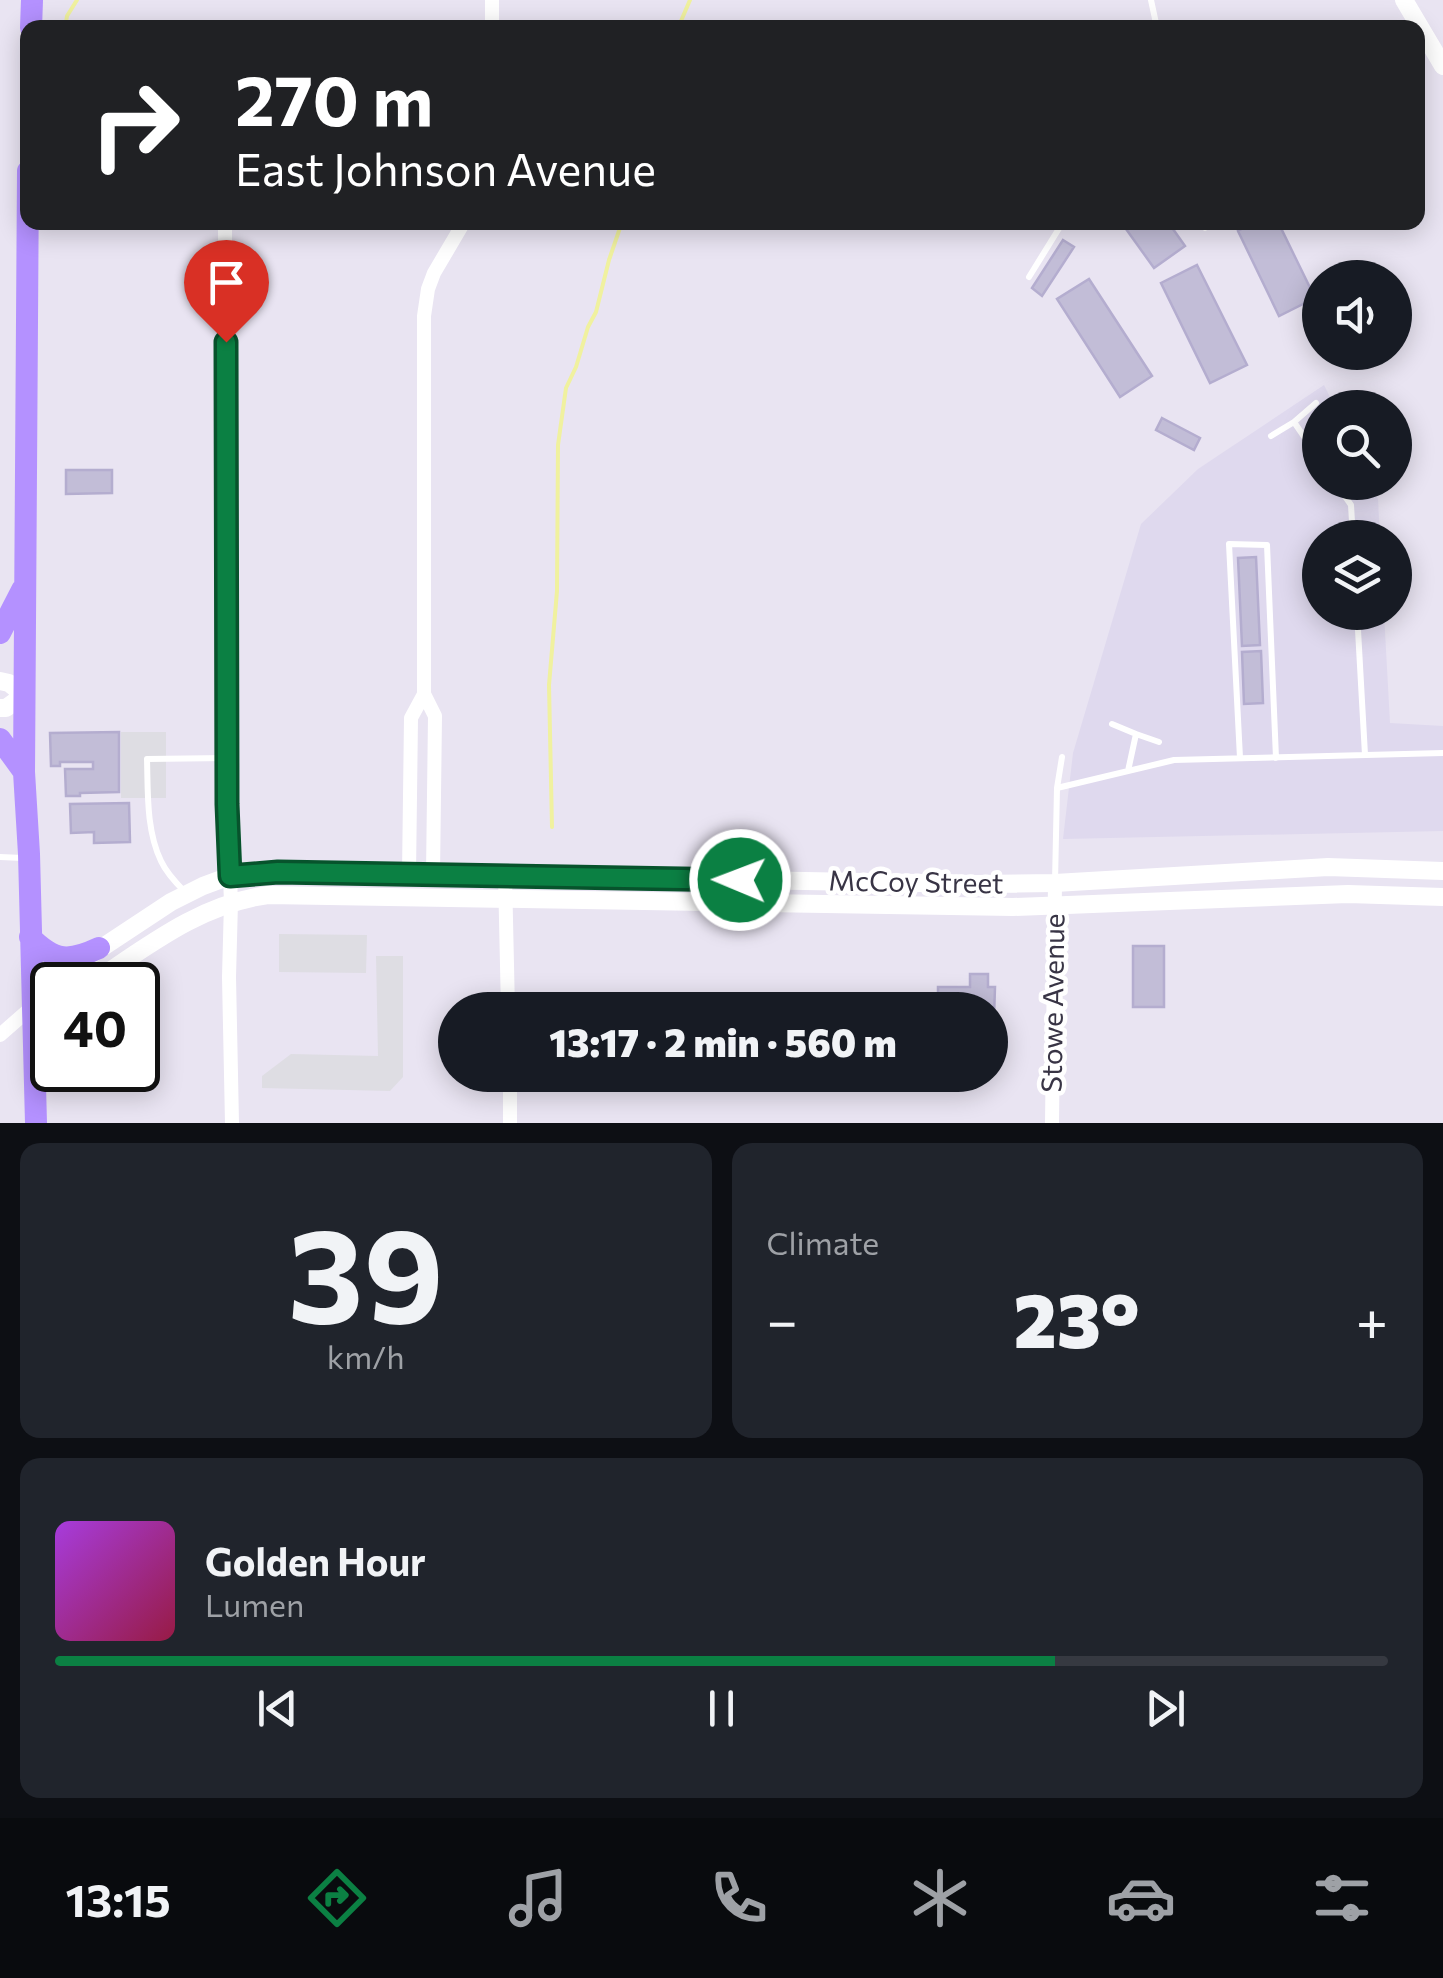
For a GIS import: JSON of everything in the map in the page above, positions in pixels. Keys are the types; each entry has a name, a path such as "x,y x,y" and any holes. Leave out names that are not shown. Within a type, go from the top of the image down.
{"main road":[{"path":"27,230 24,772 30,937 34,962"},
{"path":"0,633 24,587"},
{"path":"0,740 24,772"},
{"path":"30,937 51,954 65,958 100,948"},
{"path":"36,1123 38,1092"}],"street":[{"path":"1425,36 1443,66"},
{"path":"225,230 232,1123"},
{"path":"434,874 434,716 424,694 424,316 434,273 459,230"},
{"path":"0,681 9,683 24,696 0,708"},
{"path":"409,874 411,718 424,694"},
{"name":"McCoy Street","path":"79,962 186,894 230,876 278,872 975,884 1328,867 1443,871"},
{"path":"505,875 507,992"},
{"name":"Stowe Avenue","path":"1052,1123 1055,883"},
{"name":"McCoy Street","path":"124,962 205,912 230,902 268,895 1054,906 1348,894 1443,897"},
{"path":"0,1035 30,1014"},
{"path":"510,1092 510,1123"}],"lane":[{"path":"1029,276 1057,230"},
{"path":"1270,436 1302,415"},
{"path":"1294,422 1302,434"},
{"path":"1240,758 1229,544 1267,545 1276,758"},
{"path":"1358,630 1365,755"},
{"path":"1112,724 1159,742"},
{"path":"1128,771 1136,734"},
{"path":"1057,788 1174,760 1443,753"},
{"path":"1055,883 1057,788 1062,757"},
{"path":"186,894 161,861 154,838 147,759 227,758"},
{"path":"0,857 29,858"}],"shaded area":[{"path":"1302,400 1302,500 1378,500 1379,520 1302,520 1302,630 1385,630 1390,723 1443,726 1443,831 1063,839 1073,753 1141,524 1198,469"},
{"path":"121,732 166,732 166,798 121,798"},
{"path":"279,934 367,935 366,973 279,972"},
{"path":"376,956 403,956 403,1077 390,1091 262,1088 262,1076 291,1054 378,1056"}],"building":[{"path":"1127,230 1174,230 1185,246 1154,268"},
{"path":"1240,230 1282,230 1302,271 1302,304 1279,316"},
{"path":"1063,240 1074,247 1042,296 1032,288"},
{"path":"1197,265 1247,365 1210,383 1161,283"},
{"path":"1089,279 1152,376 1120,397 1057,299"},
{"path":"1162,418 1200,438 1194,450 1156,430"},
{"path":"66,470 112,470 112,493 66,494"},
{"path":"1256,557 1260,645 1242,646 1238,558"},
{"path":"1261,651 1263,703 1244,704 1242,652"},
{"path":"119,732 119,792 66,796 65,769 93,769 93,762 60,762 60,766 51,766 50,733"},
{"path":"129,803 130,842 94,843 94,832 71,833 70,804"},
{"path":"1133,946 1164,946 1164,1007 1133,1007"},
{"path":"970,974 988,974 988,987 995,987 995,992 938,992 938,987 970,987"}],"waterway":[{"path":"66,20 77,0"},
{"path":"681,20 690,0"},
{"path":"552,827 549,685 557,591 558,445 566,388 596,312 619,230"}],"route":[{"path":"226,342 230,876 278,872 740,880"}]}
